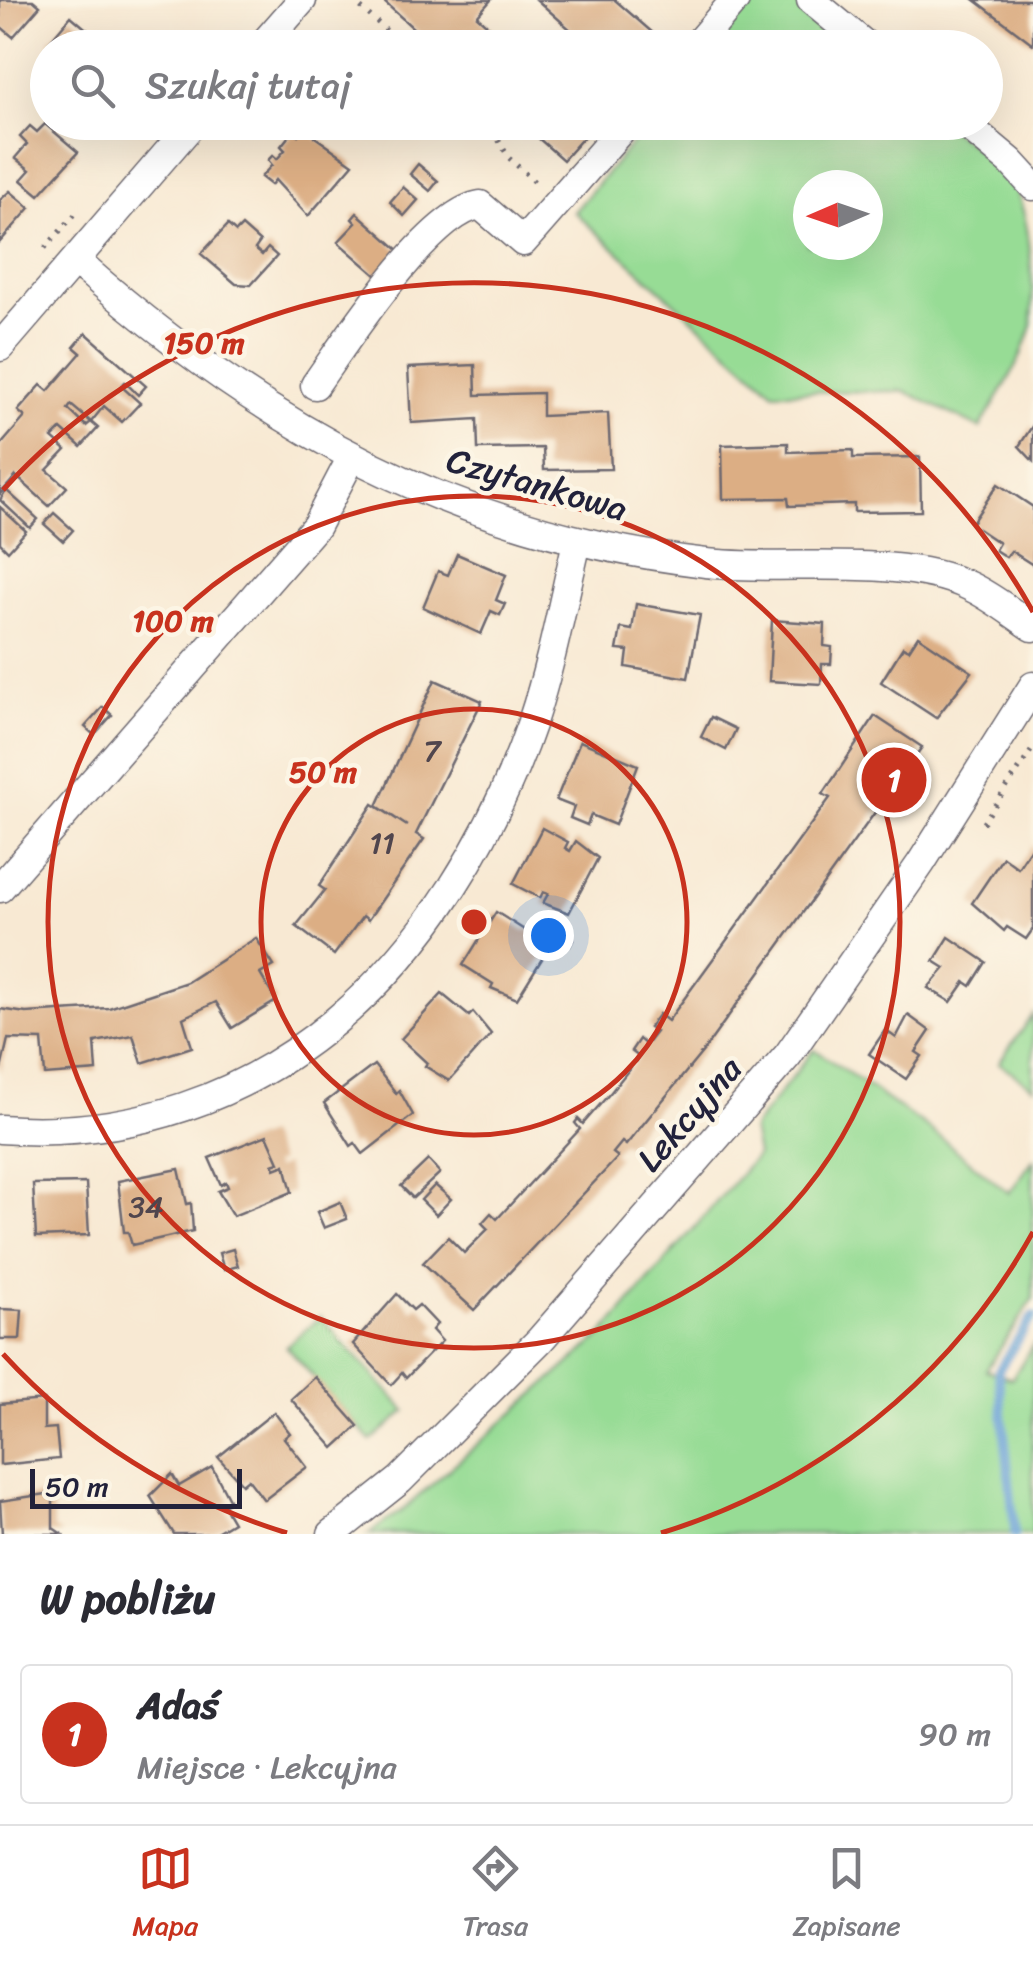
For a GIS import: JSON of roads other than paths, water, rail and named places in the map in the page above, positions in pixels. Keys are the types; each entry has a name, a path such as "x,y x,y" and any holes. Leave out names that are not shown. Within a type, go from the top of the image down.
{"street":[{"path":"276,30 302,0"},
{"path":"709,30 735,0"},
{"path":"811,0 848,30"},
{"path":"0,347 179,140"},
{"path":"314,385 380,295 453,214 480,206 522,242 612,140"},
{"path":"984,140 1033,186"},
{"name":"Czytankowa","path":"76,261 166,340 256,403 352,457 444,500 577,542 709,564 928,573 969,586 1033,626"},
{"path":"0,888 316,526 352,457"},
{"path":"0,1129 102,1128 184,1108 286,1060 356,1008 413,940 467,860 510,774 537,704 577,542"},
{"name":"Lekcyjna","path":"332,1534 400,1480 540,1340 788,1055 921,863 1033,686"}],"waterway":[{"path":"1015,1534 998,1371 1033,1316"}],"place":[{"name":"Adaś","path":"894,780"}]}
